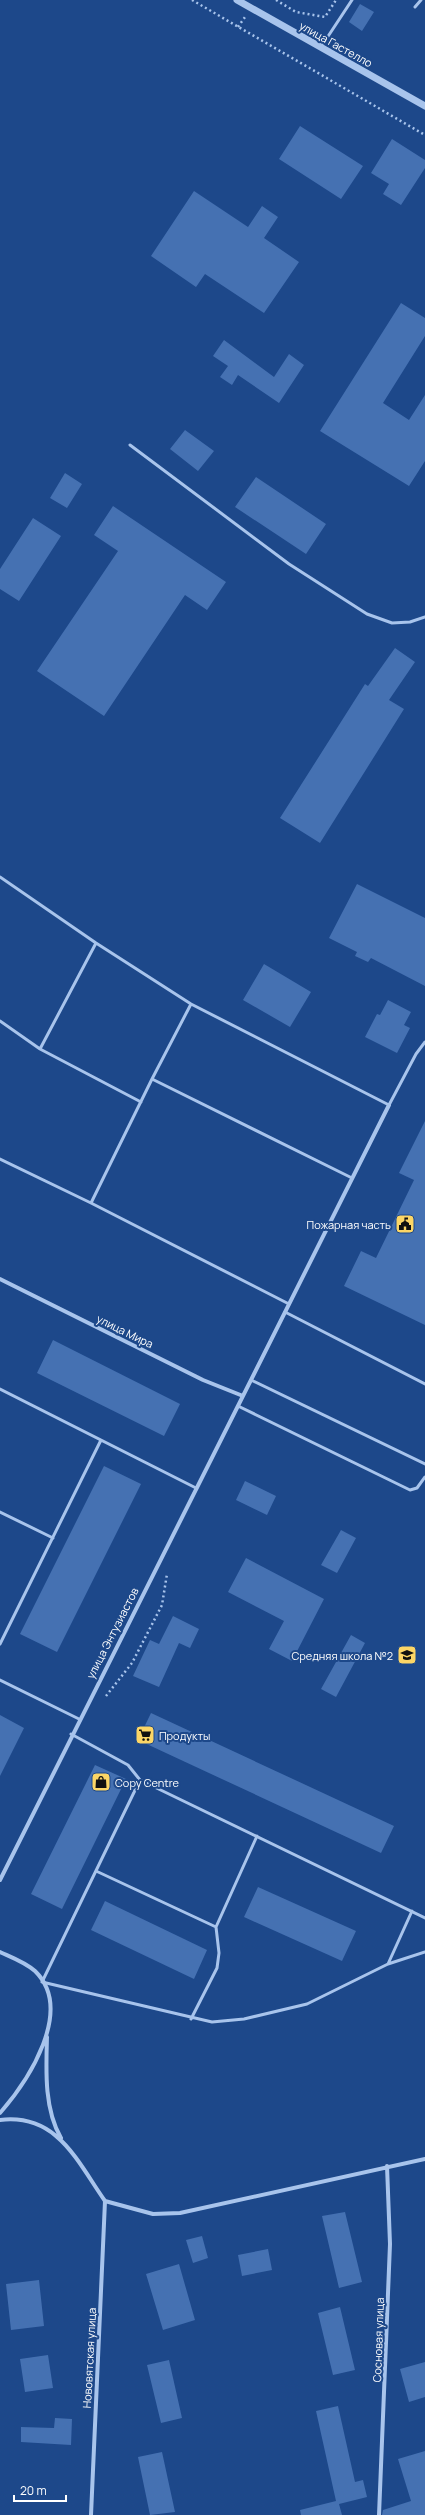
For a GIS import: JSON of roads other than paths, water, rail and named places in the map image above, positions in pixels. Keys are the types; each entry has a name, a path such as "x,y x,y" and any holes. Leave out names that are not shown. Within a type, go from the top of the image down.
{"street":[{"name":"улица Гастелло","path":"237,0 425,106"},
{"name":"улица Энтузиастов","path":"0,1880 79,1718 389,1105"},
{"name":"улица Мира","path":"0,1279 203,1380 243,1396"},
{"path":"0,1952 35,1971 42,1982 48,1997 50,2011 47,2033 48,2084 51,2113 56,2128 64,2142 104,2202 153,2214 180,2213 387,2166 425,2159"},
{"path":"0,2112 30,2074 47,2033"},
{"path":"0,2120 25,2119 40,2124 64,2142"},
{"name":"Сосновая улица","path":"380,2515 390,2244 387,2166"},
{"name":"Нововятская улица","path":"91,2515 104,2202"}],"lane":[{"path":"321,48 352,0"},
{"path":"415,7 420,0"},
{"path":"130,445 289,564 367,614 392,623 410,622 425,617"},
{"path":"0,878 96,944 191,1004 389,1105 416,1054 425,1042"},
{"path":"40,1049 96,944"},
{"path":"91,1203 191,1004"},
{"path":"0,1021 40,1049 141,1102"},
{"path":"152,1079 352,1178"},
{"path":"0,1159 91,1203 289,1304"},
{"path":"285,1312 425,1384"},
{"path":"251,1380 425,1464"},
{"path":"0,1389 196,1488"},
{"path":"238,1406 410,1490 417,1488 425,1478"},
{"path":"0,1644 101,1440"},
{"path":"0,1512 53,1538"},
{"path":"0,1680 79,1718"},
{"path":"71,1734 128,1765 140,1780 425,1918"},
{"path":"140,1780 42,1982 191,2019 212,2022 244,2019 285,2010 323,1997 388,1964 425,1952"},
{"path":"191,2019 217,1968 219,1953 216,1927 257,1836"},
{"path":"96,1871 216,1927"},
{"path":"388,1964 412,1911"}],"place":[{"name":"Пожарная часть","path":"405,1224"},
{"name":"Средняя школа №2","path":"407,1655"},
{"name":"Продукты","path":"145,1735"},
{"name":"Copy Centre","path":"101,1782"}]}
